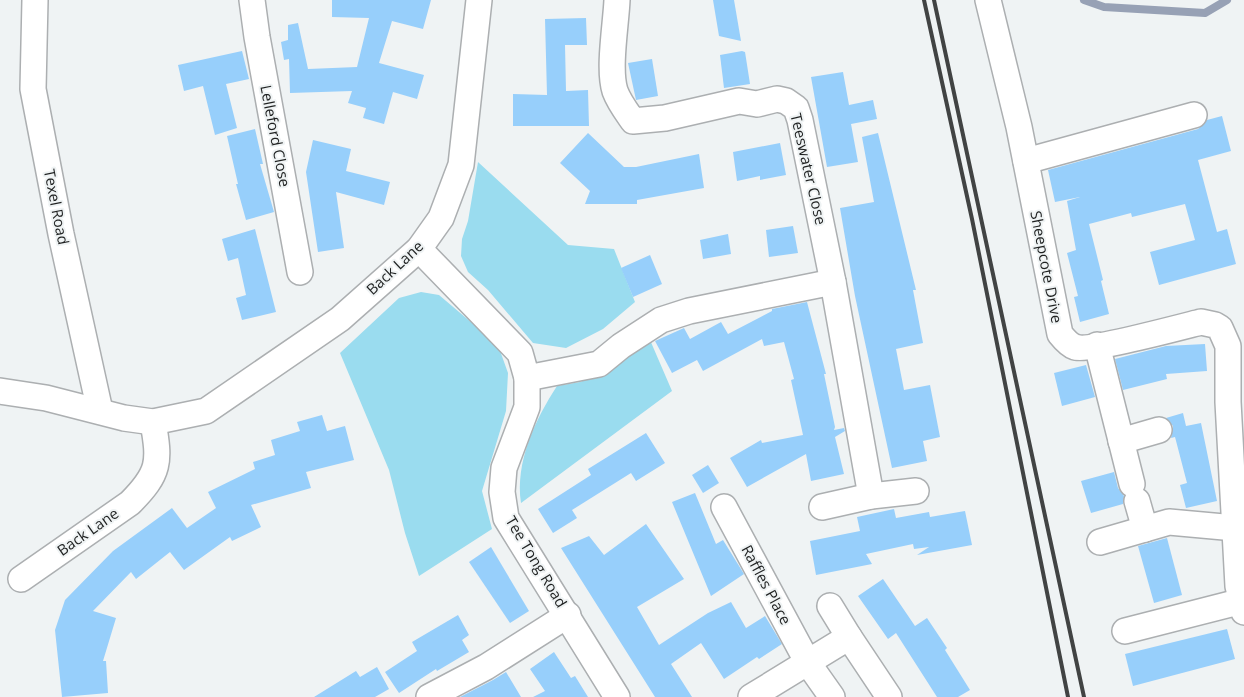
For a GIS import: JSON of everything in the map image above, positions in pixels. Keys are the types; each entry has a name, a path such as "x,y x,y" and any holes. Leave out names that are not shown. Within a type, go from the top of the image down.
{"street":[{"name":"Texel Road","path":"35,0 33,89 61,234 100,411"},
{"name":"Lelleford Close","path":"252,0 257,37 300,272"},
{"name":"Back Lane","path":"0,391 46,398 124,418 153,422 206,411 340,318 419,248 441,218 461,165 479,0"},
{"name":"Teeswater Close","path":"618,0 613,56 614,89 621,105 634,121 665,118 739,102 757,104 777,99 786,101 796,108 833,282 871,496"},
{"name":"Sheepcote Drive","path":"988,0 1026,160 1060,334 1075,347 1097,345 1201,322 1220,328 1228,346 1238,586 1243,606 1125,631"},
{"path":"1026,160 1194,116"},
{"name":"Tee Tong Road","path":"419,248 520,353 527,378 527,408 504,468 502,492 506,518 568,615 617,697"},
{"path":"527,378 599,364 621,346 661,320 670,317 833,282"},
{"path":"1097,345 1145,529"},
{"name":"Back Lane","path":"22,578 130,503 144,489 155,469 159,455 153,422"},
{"path":"1121,441 1159,430"},
{"path":"822,507 871,496 916,491"},
{"name":"Raffles Place","path":"724,508 808,663 832,697"},
{"path":"1100,542 1169,522 1235,528"},
{"path":"830,606 889,697"},
{"path":"429,697 486,667 568,615"},
{"path":"751,697 849,636"}],"shaded area":[{"path":"478,162 568,245 614,249 635,302 603,329 566,348 533,343 488,290 468,272 461,256 462,239 468,221"},
{"path":"421,292 439,295 498,345 508,373 506,411 482,491 492,529 419,576 405,533 389,470 340,353 399,298"},
{"path":"650,340 672,391 521,503 521,472 528,442 541,413 557,386 580,382 613,369"}],"building":[{"path":"332,0 431,0 423,29 392,21 379,63 424,75 417,99 393,92 384,124 363,118 366,108 348,103 352,91 290,93 289,59 284,60 281,42 288,40 288,25 298,23 308,69 357,67 369,18 332,17"},
{"path":"713,0 734,0 741,41 719,36"},
{"path":"586,18 587,45 565,45 566,91 588,90 589,126 513,126 513,94 547,95 545,19"},
{"path":"242,51 249,79 226,84 237,128 215,135 203,86 184,91 178,65"},
{"path":"745,52 750,84 724,88 720,55"},
{"path":"652,59 658,96 636,100 628,63"},
{"path":"843,72 849,105 873,100 877,119 851,124 858,162 827,167 811,77"},
{"path":"1222,116 1231,151 1198,160 1217,232 1227,229 1236,264 1159,285 1150,252 1195,240 1185,204 1132,217 1131,213 1089,224 1103,280 1101,281 1109,314 1080,322 1074,297 1078,296 1067,253 1076,250 1067,201 1080,197 1055,202 1048,170 1198,129 1207,120"},
{"path":"255,129 263,164 260,164 274,212 246,220 236,184 238,184 227,136"},
{"path":"588,133 624,167 636,167 699,154 704,188 637,200 637,204 585,204 590,191 560,163"},
{"path":"878,133 916,290 913,290 923,343 896,349 904,390 930,385 940,437 923,441 927,461 892,468 855,296 840,208 874,202 862,137"},
{"path":"313,140 351,149 346,171 390,182 384,205 336,192 344,248 318,252 306,172"},
{"path":"780,143 786,175 760,180 760,176 737,181 733,152"},
{"path":"793,226 798,253 769,257 766,230"},
{"path":"255,229 276,312 242,320 236,298 246,295 238,258 228,261 222,239"},
{"path":"728,234 731,254 703,259 700,240"},
{"path":"650,255 662,284 633,297 621,268"},
{"path":"807,302 826,374 824,374 835,427 834,430 844,428 845,431 835,437 844,474 811,481 806,454 747,487 730,458 761,440 762,443 803,435 791,380 794,379 784,342 764,346 762,339 703,371 697,360 672,373 655,341 684,328 690,339 721,322 728,334 772,311 772,309"},
{"path":"1205,344 1207,371 1166,374 1167,379 1123,390 1115,359 1166,346"},
{"path":"1086,365 1095,397 1062,406 1054,373"},
{"path":"1183,413 1186,426 1201,423 1217,501 1186,508 1180,485 1187,483 1175,437 1171,438 1173,426 1166,418"},
{"path":"322,415 327,431 345,426 354,460 306,472 311,488 251,505 261,527 232,541 230,537 184,570 170,552 136,579 131,572 93,611 116,618 103,661 106,661 108,693 62,697 55,630 65,600 113,551 172,508 187,528 216,508 208,492 255,469 253,462 275,455 271,440 300,431 297,422"},
{"path":"646,433 665,463 636,481 631,473 572,510 577,518 553,533 538,509 591,475 588,469"},
{"path":"708,465 719,483 703,493 692,475"},
{"path":"1114,472 1118,488 1124,496 1123,504 1091,513 1081,481"},
{"path":"695,493 716,544 723,540 744,574 711,596 672,502"},
{"path":"894,509 896,518 929,512 930,517 965,511 972,545 917,555 929,547 914,549 913,544 866,554 872,564 816,575 810,541 860,531 857,517"},
{"path":"646,524 684,579 637,607 659,645 708,613 731,602 746,628 765,616 782,644 759,659 757,657 724,679 701,643 671,664 692,697 655,697 561,548 589,536 604,555"},
{"path":"1167,538 1182,595 1154,603 1138,546"},
{"path":"491,547 529,611 510,623 469,562"},
{"path":"883,579 915,626 927,618 947,648 945,650 970,690 958,697 937,697 896,633 888,639 858,596"},
{"path":"458,615 469,635 462,640 469,652 437,671 436,669 399,693 385,672 417,651 412,642"},
{"path":"1227,629 1235,659 1133,686 1125,654"},
{"path":"554,652 571,678 575,676 588,697 533,697 545,691 530,669"},
{"path":"377,667 389,689 375,697 314,697 356,671 360,677"},
{"path":"506,672 521,697 460,697 493,680"}],"waterway":[{"path":"1084,0 1104,7 1205,13 1227,0"}],"railway":[{"path":"924,0 972,219 1068,697"},
{"path":"934,0 1084,697"}]}
